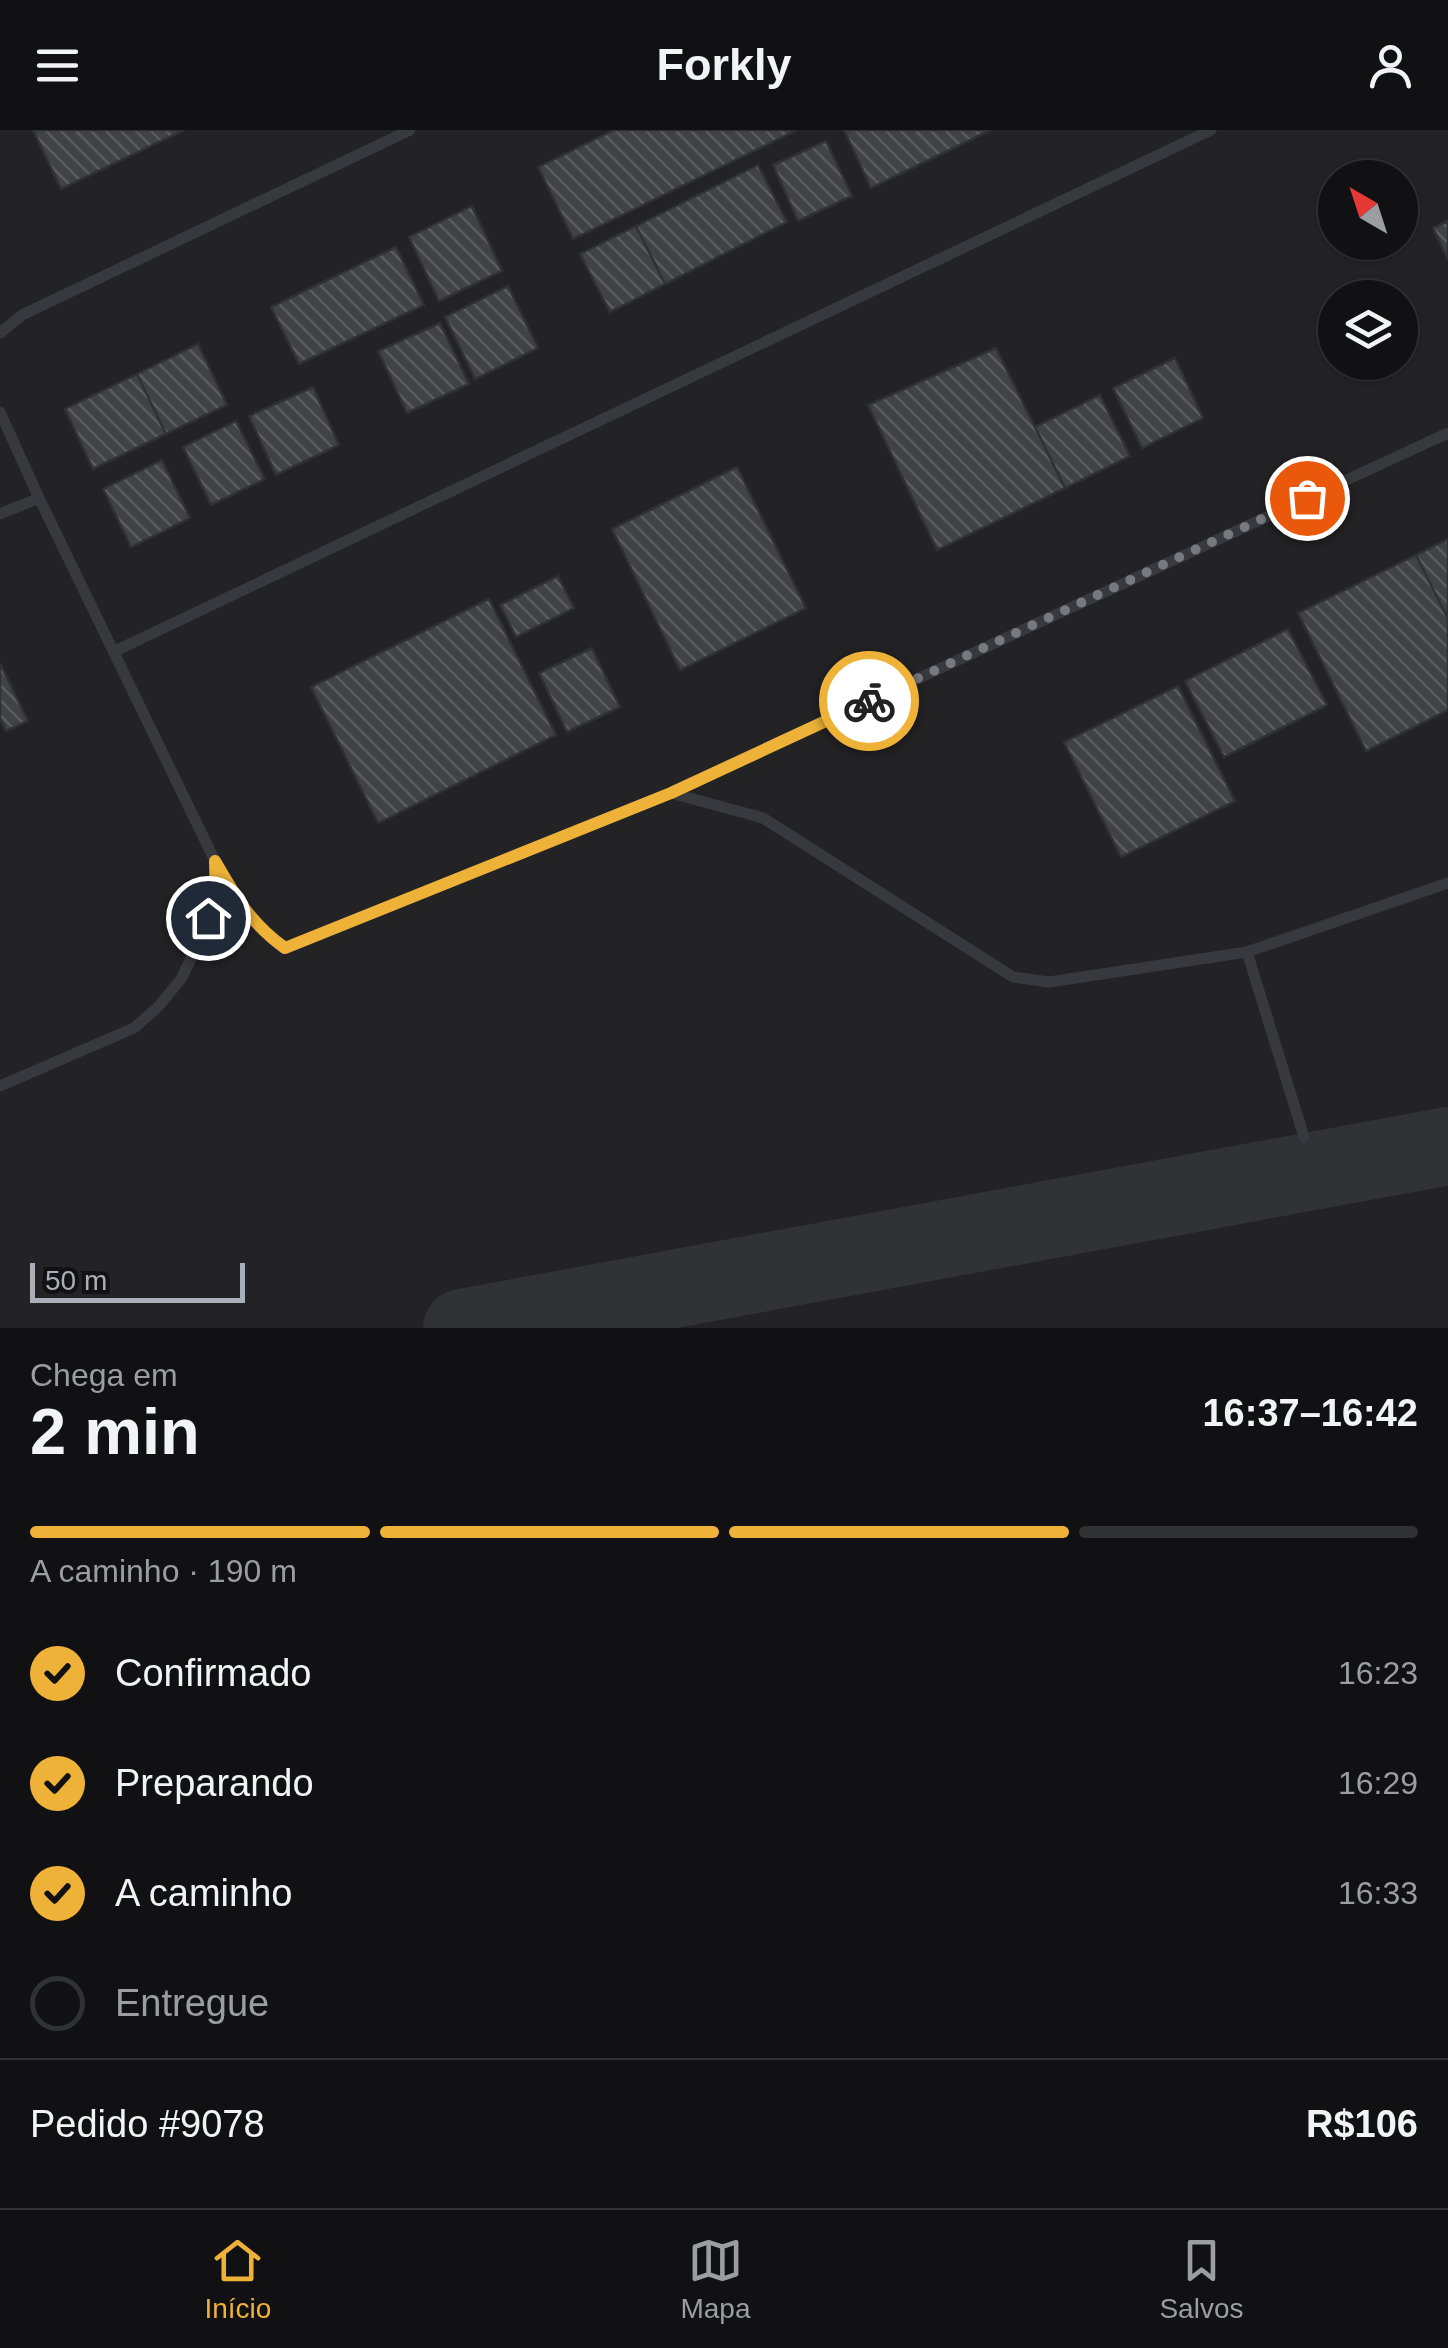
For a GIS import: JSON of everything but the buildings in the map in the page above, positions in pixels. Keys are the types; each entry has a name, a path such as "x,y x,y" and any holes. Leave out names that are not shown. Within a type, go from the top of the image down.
{"lane":[{"path":"0,333 22,315 410,130"},
{"path":"114,651 1211,130"},
{"path":"0,412 215,861 262,931 285,948 671,793 1448,433"},
{"path":"0,514 39,498"},
{"path":"671,793 763,818 1013,976 1049,982 1246,952 1448,883"},
{"path":"0,1086 134,1028 158,1006 180,980 200,940 216,896 215,861"},
{"path":"1246,952 1304,1138"}],"shaded area":[{"path":"0,130 1448,130 1448,1328 0,1328"}],"taxiway":[{"path":"462,1328 1448,1146"}],"way so far":[{"path":"869,701 1307,498"}],"route":[{"path":"208,918 216,896 215,861 262,931 285,948 671,793 869,701"}]}
